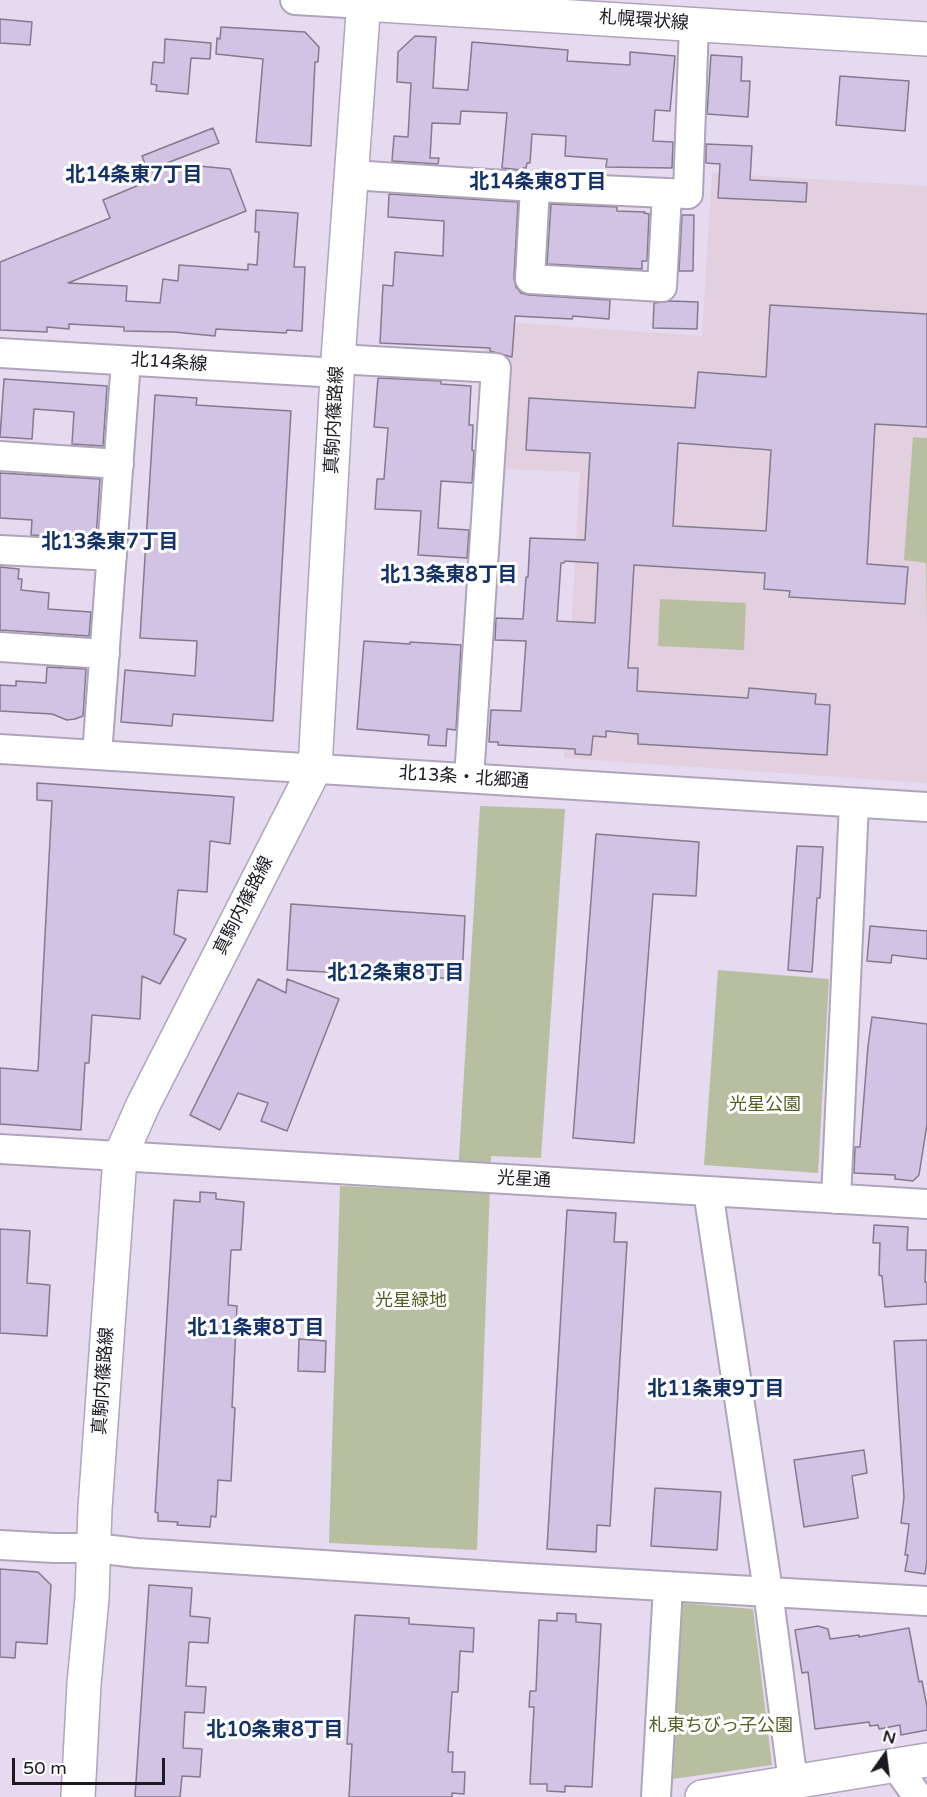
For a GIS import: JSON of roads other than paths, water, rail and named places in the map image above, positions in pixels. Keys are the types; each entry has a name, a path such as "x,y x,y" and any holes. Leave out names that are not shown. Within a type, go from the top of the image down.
{"main road":[{"name":"札幌環状線","path":"364,2 927,39"},
{"name":"真駒内篠路線","path":"78,1797 95,1548 95,1508 120,1157 143,1105 315,768 338,366 364,2"},
{"path":"702,1797 752,1793 793,1782 912,1763"}],"street":[{"path":"295,0 364,2"},
{"path":"352,175 688,194 694,24"},
{"path":"535,187 530,279 662,287 667,193"},
{"name":"北14条線","path":"0,353 126,361 496,368 470,778"},
{"path":"97,755 126,361"},
{"path":"0,456 119,464"},
{"path":"0,550 112,556"},
{"path":"0,647 105,654"},
{"name":"北13条・北郷通","path":"0,749 927,807"},
{"path":"836,1198 854,803"},
{"name":"光星通","path":"0,1149 927,1204"},
{"path":"708,1191 768,1591 793,1782"},
{"path":"0,1545 95,1548 137,1553 668,1587 927,1601"},
{"path":"656,1797 668,1587"},
{"path":"912,1763 918,1797"}],"district":[{"name":"北14条東7丁目","path":"134,176"},
{"name":"北14条東8丁目","path":"538,183"},
{"name":"北13条東7丁目","path":"110,543"},
{"name":"北13条東8丁目","path":"449,576"},
{"name":"北12条東8丁目","path":"396,974"},
{"name":"北11条東8丁目","path":"256,1329"},
{"name":"北11条東9丁目","path":"716,1390"},
{"name":"北10条東8丁目","path":"275,1731"}],"park label":[{"name":"光星公園","path":"765,1105"},
{"name":"光星緑地","path":"411,1301"},
{"name":"札東ちびっ子公園","path":"721,1726"}]}
